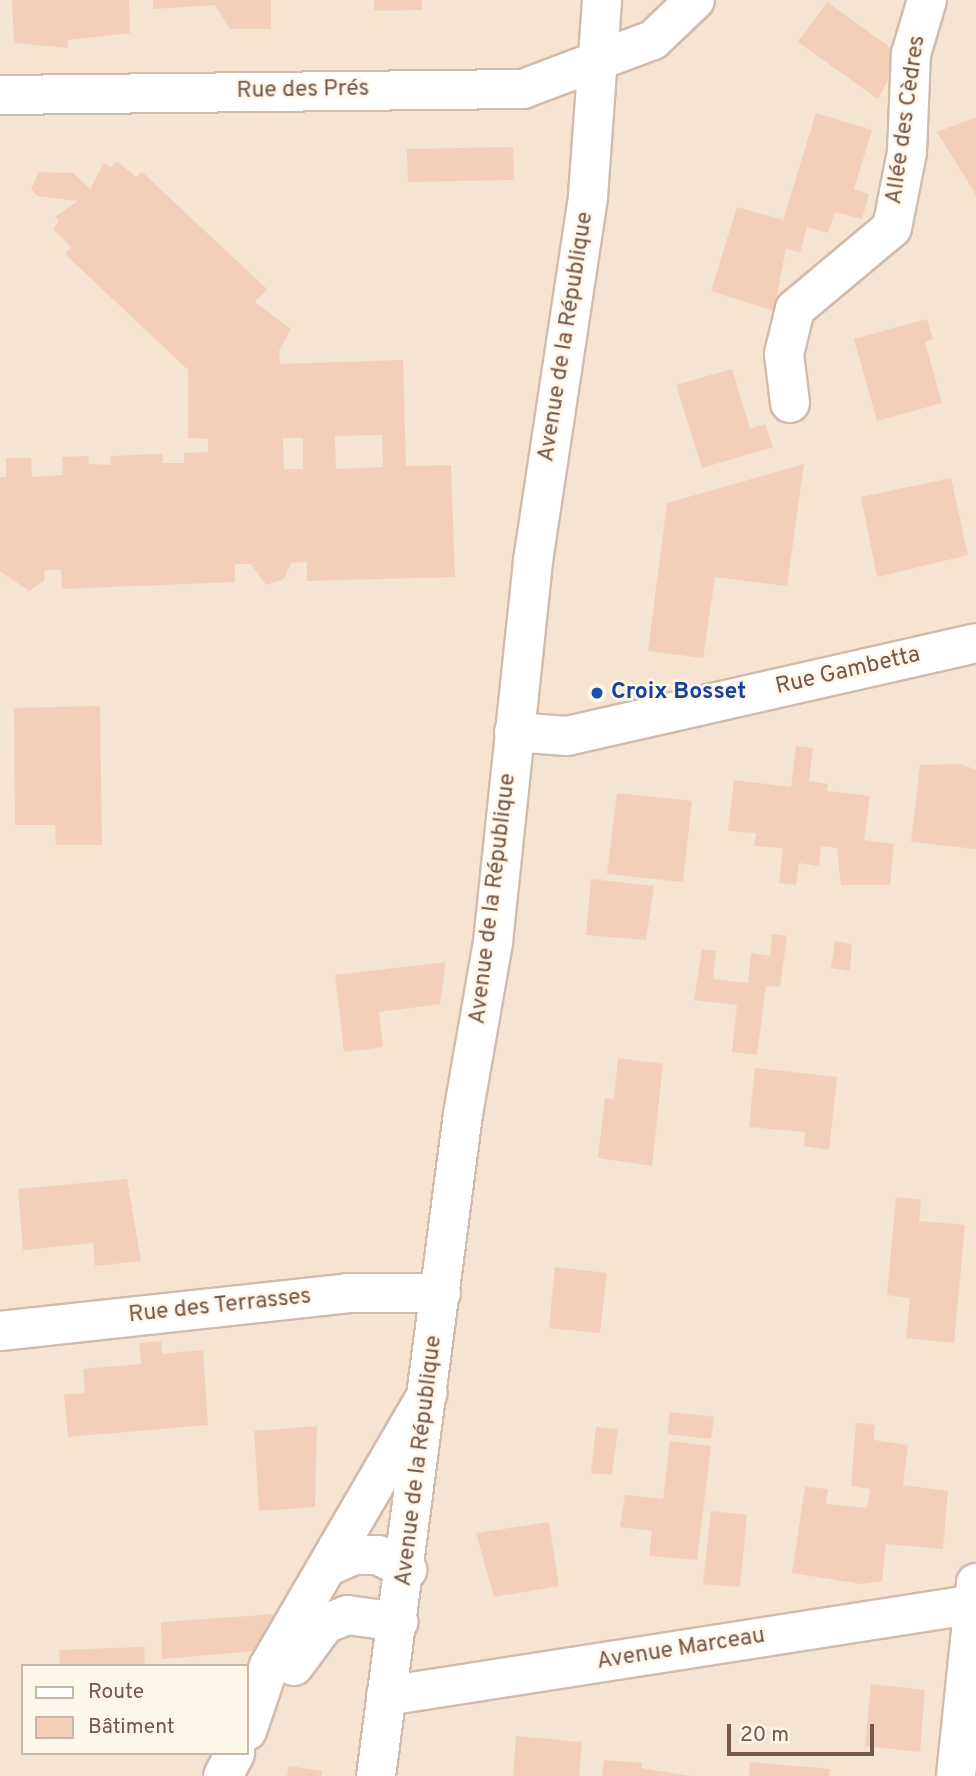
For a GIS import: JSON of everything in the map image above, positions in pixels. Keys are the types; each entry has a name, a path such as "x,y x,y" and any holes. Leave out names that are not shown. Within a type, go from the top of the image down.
{"street":[{"name":"Avenue de la République","path":"376,1776 407,1570 463,1114 493,942 514,732 601,63 602,0"},
{"name":"Rue des Prés","path":"0,95 523,89 601,63 653,40 695,0"},
{"name":"Allée des Cèdres","path":"790,403 784,354 794,309 891,228 907,152 911,54 927,0"},
{"name":"Rue Gambetta","path":"514,732 567,736 976,643"},
{"name":"Rue des Terrasses","path":"0,1331 347,1293 441,1293"},
{"path":"251,1721 256,1692 430,1389"},
{"path":"327,1567 354,1555 378,1555 407,1570"},
{"path":"956,1776 974,1597"},
{"name":"Avenue Marceau","path":"386,1696 974,1597"},
{"path":"251,1721 274,1701 325,1624 347,1615 398,1622"},
{"path":"223,1776 234,1755"}],"shaded area":[{"path":"0,0 976,0 976,1776 0,1776"}],"building":[{"path":"12,0 129,0 130,33 68,40 68,48 14,43"},
{"path":"153,0 271,0 271,29 230,29 215,5 153,9"},
{"path":"374,0 422,0 422,10 374,11"},
{"path":"827,2 901,55 878,99 798,42"},
{"path":"816,113 872,130 854,189 869,194 862,219 835,212 828,233 807,227 800,253 786,248 774,311 711,291 737,207 783,220"},
{"path":"976,117 976,195 937,132"},
{"path":"513,147 514,180 408,182 407,149"},
{"path":"117,161 136,177 142,172 267,289 255,302 291,329 279,351 280,364 403,360 406,466 451,465 455,577 307,581 307,562 291,563 284,579 266,585 251,564 235,564 235,582 62,589 61,570 45,570 44,581 29,591 0,571 0,477 6,477 6,458 31,458 32,477 63,475 62,457 88,456 89,464 110,465 111,456 162,454 163,463 184,463 184,453 208,452 208,439 188,438 188,370 65,254 71,247 53,229 59,221 55,217 78,201 37,196 31,189 39,172 73,173 90,189 104,163 111,167","holes":["382,435 383,467 336,469 335,436","283,438 303,438 303,469 284,469"]},
{"path":"927,319 933,339 925,342 942,403 877,421 854,339"},
{"path":"732,369 750,429 765,424 773,447 702,468 676,385"},
{"path":"804,464 787,586 715,577 703,658 648,651 667,503"},
{"path":"951,478 968,555 877,577 861,497"},
{"path":"100,706 102,845 56,845 55,825 15,825 14,708"},
{"path":"796,746 813,748 809,781 828,784 827,791 870,796 864,840 894,844 890,885 841,885 837,848 821,846 819,866 799,863 796,885 779,883 783,848 754,846 756,833 728,831 734,780 791,787"},
{"path":"961,764 976,770 976,849 911,842 920,765"},
{"path":"617,793 692,801 683,882 607,874"},
{"path":"591,879 654,886 646,940 586,935"},
{"path":"772,934 787,936 780,987 766,986 757,1055 732,1052 737,1005 694,1000 702,949 716,951 713,979 748,983 751,953 770,956"},
{"path":"835,941 852,944 850,971 831,968"},
{"path":"446,962 440,1004 379,1012 383,1047 344,1052 335,975"},
{"path":"618,1058 663,1064 652,1166 598,1158 605,1098 614,1099"},
{"path":"755,1068 837,1077 829,1150 804,1146 805,1132 749,1127"},
{"path":"127,1179 141,1261 95,1266 93,1243 23,1250 18,1189"},
{"path":"896,1197 921,1200 919,1221 965,1225 954,1343 906,1338 910,1298 887,1295"},
{"path":"555,1267 607,1273 600,1333 549,1328"},
{"path":"161,1341 162,1354 203,1350 208,1425 68,1437 64,1394 85,1393 83,1369 141,1364 139,1343"},
{"path":"670,1412 714,1417 711,1439 667,1434"},
{"path":"856,1423 875,1425 874,1440 908,1445 903,1485 948,1491 943,1549 886,1544 882,1581 861,1584 792,1573 805,1487 828,1489 826,1504 867,1508 870,1489 851,1486"},
{"path":"317,1426 315,1507 259,1511 254,1431"},
{"path":"596,1427 618,1429 612,1475 591,1473"},
{"path":"670,1441 711,1446 697,1560 649,1556 652,1531 620,1527 625,1495 663,1499"},
{"path":"711,1511 747,1515 740,1587 703,1584"},
{"path":"549,1522 559,1586 494,1597 476,1533"},
{"path":"276,1614 256,1651 162,1659 161,1622"},
{"path":"144,1647 145,1664 60,1664 59,1650"},
{"path":"871,1684 925,1690 920,1752 865,1746"},
{"path":"516,1736 582,1742 579,1776 513,1776"},
{"path":"604,1760 642,1763 641,1768 691,1776 602,1776"},
{"path":"750,1762 830,1769 829,1776 749,1776"},
{"path":"289,1766 322,1771 321,1776 287,1776"}],"place":[{"name":"Croix Bosset","path":"597,693"}]}
